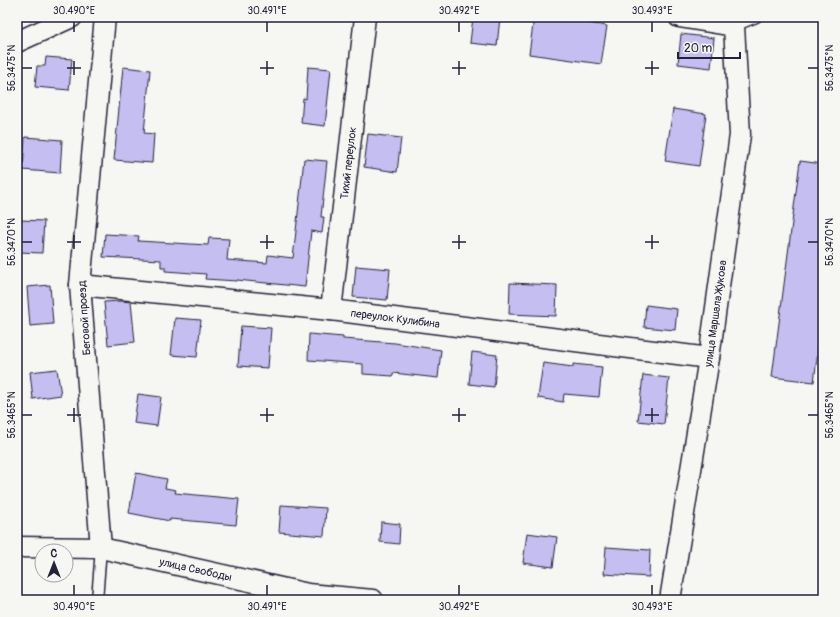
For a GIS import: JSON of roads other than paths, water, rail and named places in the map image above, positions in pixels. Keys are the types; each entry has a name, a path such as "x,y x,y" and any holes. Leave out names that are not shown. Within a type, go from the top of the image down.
{"street":[{"path":"17,42 72,17"},
{"name":"Беговой проезд","path":"101,548 80,285 105,17"},
{"name":"Тихий переулок","path":"332,310 365,17"},
{"path":"679,17 734,26"},
{"name":"улица Маршала Жукова","path":"670,600 709,358 740,135 734,26"},
{"name":"переулок Кулибина","path":"80,285 332,310 709,358"},
{"name":"улица Свободы","path":"17,547 101,548 308,594 373,600"}],"lane":[{"path":"734,26 756,17"},
{"path":"97,600 101,548"}]}
